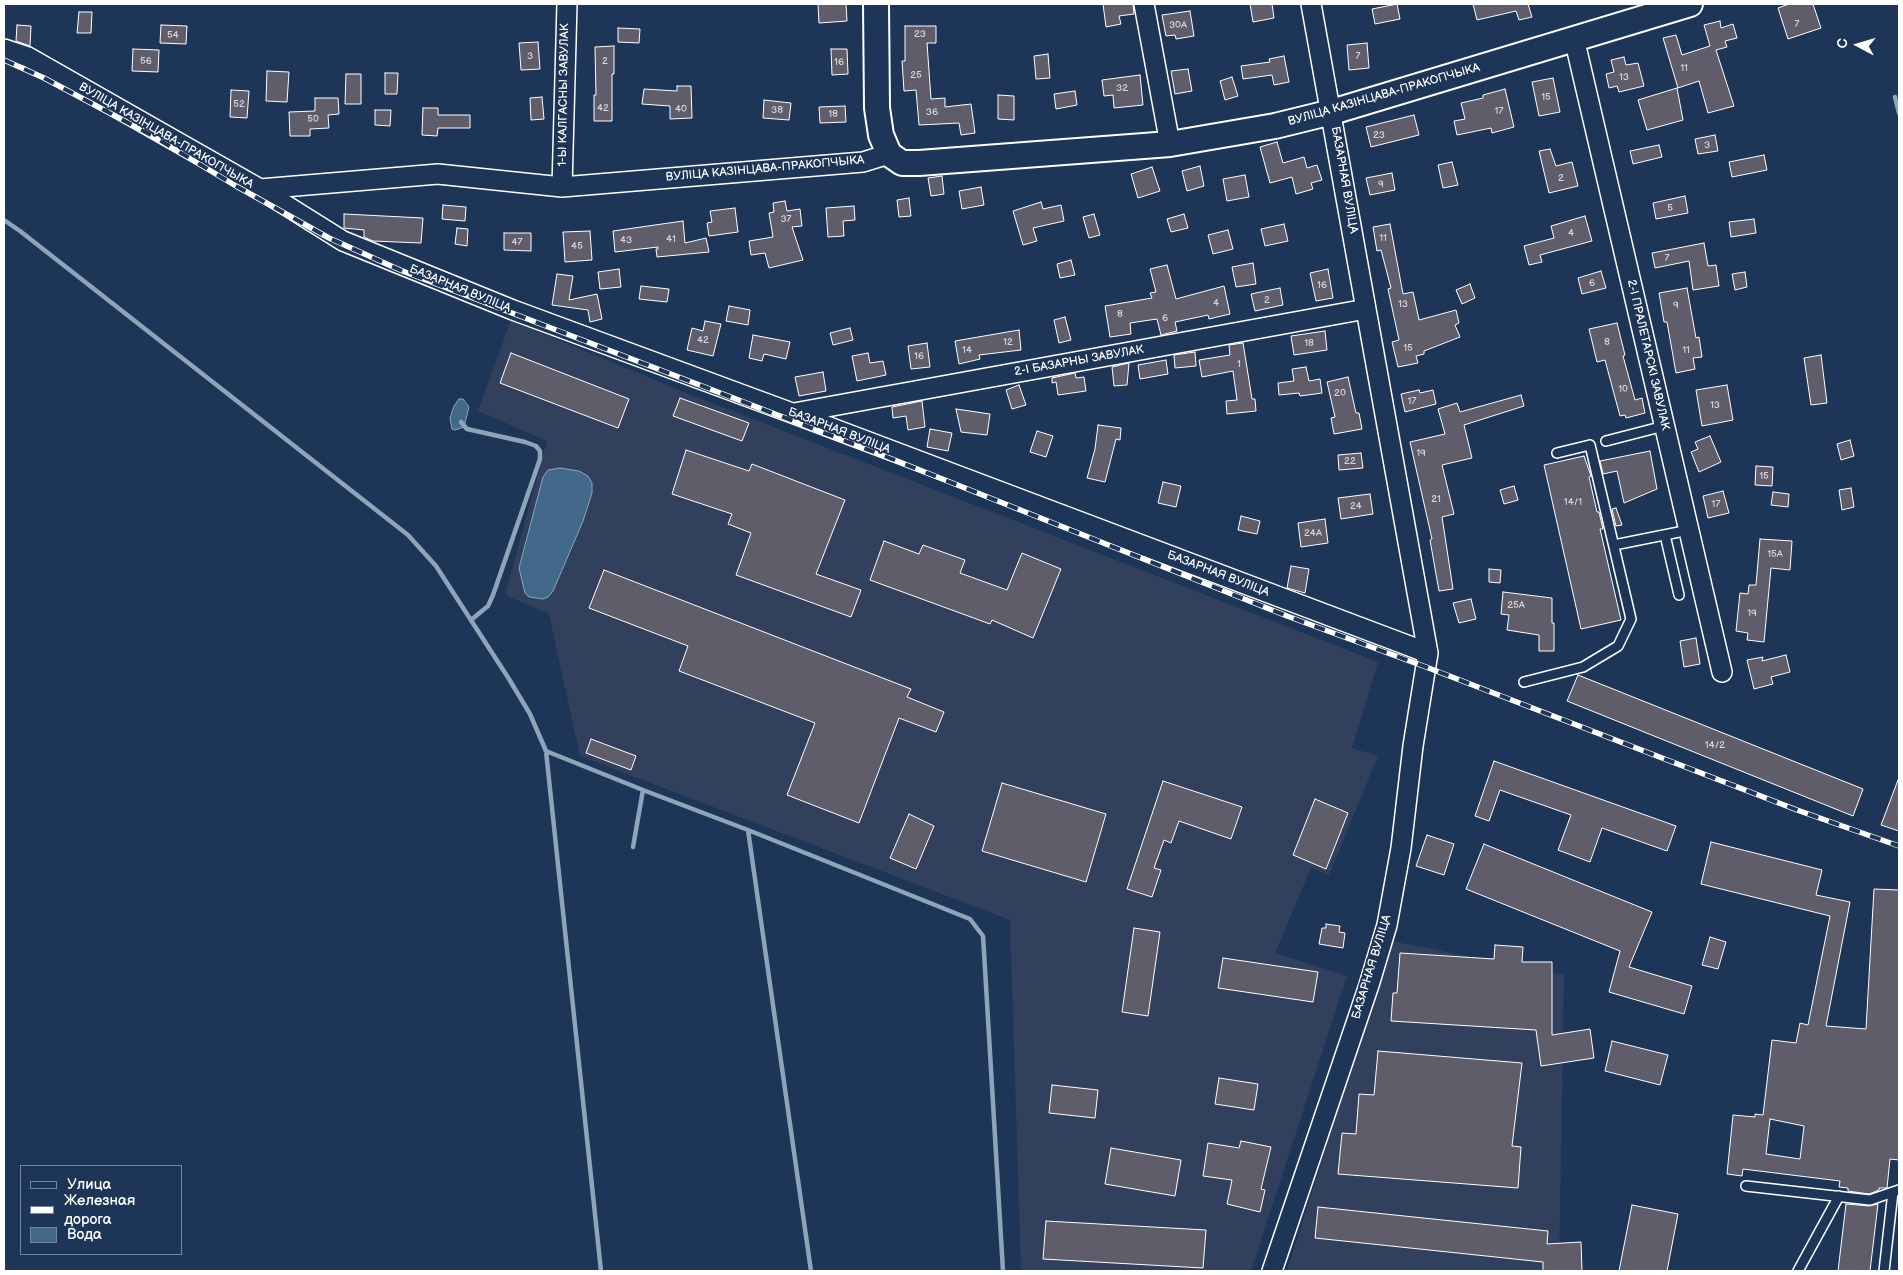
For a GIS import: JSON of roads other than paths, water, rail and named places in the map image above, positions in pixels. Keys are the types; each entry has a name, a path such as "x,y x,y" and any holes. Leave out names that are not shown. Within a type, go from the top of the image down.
{"street":[{"name":"1-Ы КАЛГАСНЫ ЗАВУЛАК","path":"562,187 566,4"},
{"path":"876,4 877,108 881,135 889,154"},
{"path":"1144,4 1170,144"},
{"name":"БАЗАРНАЯ ВУЛІЦА","path":"1272,1271 1387,925 1401,848 1413,746 1428,653 1332,112 1311,4"},
{"name":"ВУЛІЦА КАЗІНЦАВА-ПРАКОПЧЫКА","path":"4,49 28,57 260,189 438,174 562,187 864,162 889,154 902,163 919,163 1170,144 1275,126 1332,112 1690,4"},
{"name":"2-І ПРАЛЕТАРСКІ ЗАВУЛАК","path":"1574,38 1722,672"},
{"name":"БАЗАРНАЯ ВУЛІЦА","path":"260,189 343,241 512,310 1428,653"},
{"name":"2-І БАЗАРНЫ ЗАВУЛАК","path":"792,414 1366,309"}],"lane":[{"path":"1606,441 1664,426"},
{"path":"1524,682 1583,668 1618,646 1631,619 1590,444 1557,453"},
{"path":"1614,544 1689,530"},
{"path":"1665,535 1679,595"},
{"path":"1746,1186 1870,1200 1896,1191 1884,1271"},
{"path":"1798,1271 1839,1196"}],"water":[{"path":"459,399 463,399 469,407 464,427 455,430 452,429 450,418 454,406"},
{"path":"560,468 579,471 588,476 592,483 592,493 583,521 553,591 548,597 543,599 529,597 525,593 519,568 543,477 548,470"}],"waterway":[{"path":"1895,97 1899,113"},
{"path":"4,220 408,535 436,566 530,714 546,751 601,1271"},
{"path":"461,422 467,429 525,442 536,446 540,451 540,459 493,595 488,606 471,620"},
{"path":"546,751 970,919 983,936 1003,1271"},
{"path":"633,847 643,790"},
{"path":"748,830 811,1271"}],"railway":[{"path":"4,60 44,78 151,135 236,186 329,238 400,270 887,457 1287,616 1426,667 1797,810 1899,846"}]}
